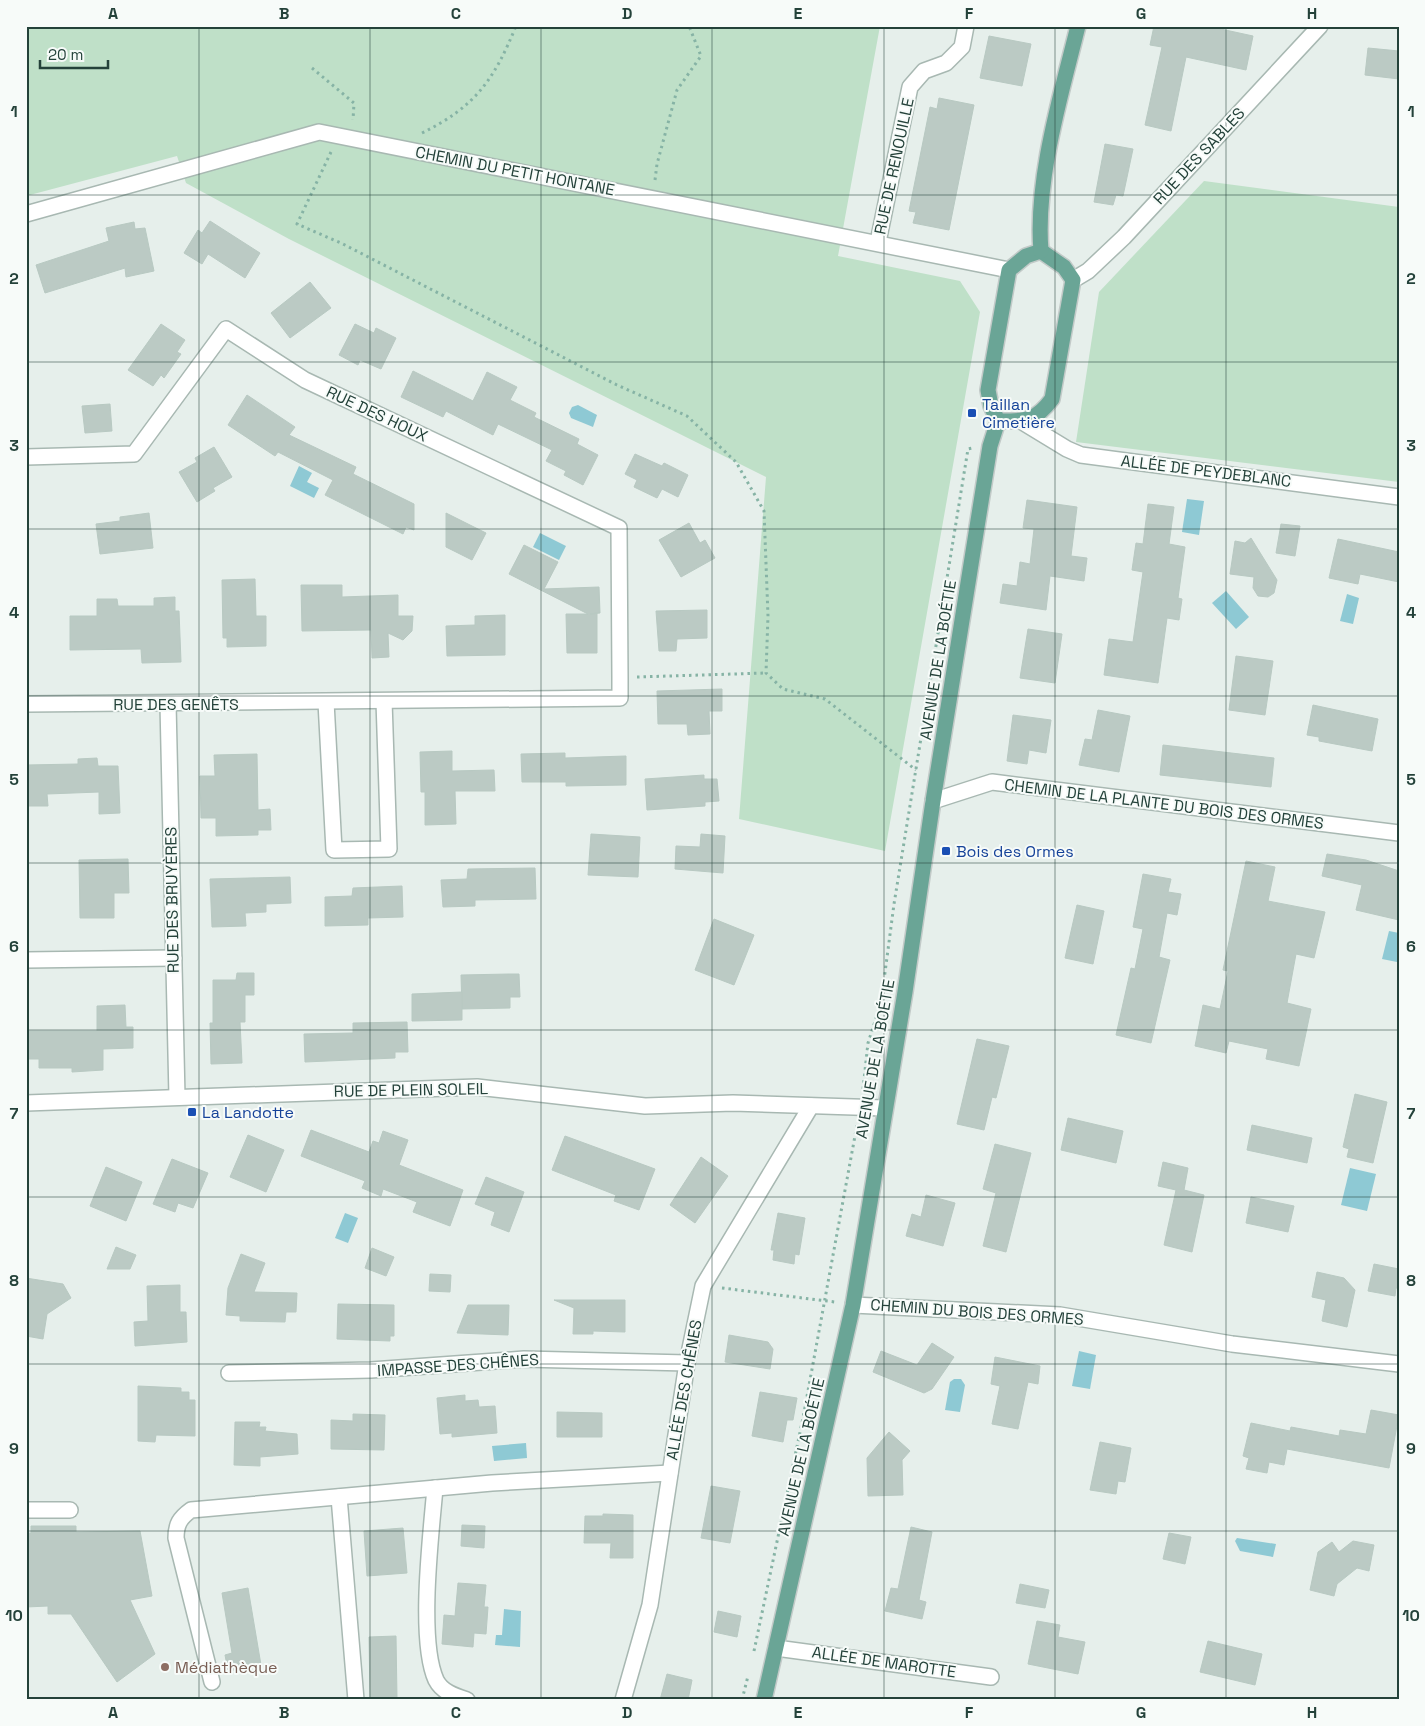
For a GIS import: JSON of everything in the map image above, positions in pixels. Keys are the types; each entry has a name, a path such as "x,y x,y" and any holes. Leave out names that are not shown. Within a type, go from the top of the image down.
{"main road":[{"path":"1041,251 1039,224 1054,121 1078,26"},
{"path":"1041,251 1064,267 1073,280 1052,399 1041,414 1021,421 998,421 990,406 988,390 1009,270 1026,256 1041,251"},
{"name":"AVENUE DE LA BOÉTIE","path":"764,1700 853,1305 884,1108 905,992 933,801 990,446 998,421"}],"street":[{"name":"RUE DE RENOUILLE","path":"878,242 910,86 924,71 946,63 962,47 966,26"},
{"name":"RUE DES SABLES","path":"1073,280 1088,271 1124,237 1320,26"},
{"name":"CHEMIN DU PETIT HONTANE","path":"26,214 319,132 878,242 1009,270"},
{"name":"RUE DES HOUX","path":"26,457 134,454 226,328 305,380 619,528 620,698"},
{"name":"ALLÉE DE PEYDEBLANC","path":"1021,421 1067,449 1082,455 1399,497"},
{"name":"RUE DES GENÊTS","path":"26,704 384,702 620,698"},
{"path":"326,702 334,850 389,849 384,702"},
{"name":"RUE DES BRUYÈRES","path":"168,704 177,1096"},
{"name":"CHEMIN DE LA PLANTE DU BOIS DES ORMES","path":"933,801 992,782 1399,833"},
{"path":"26,960 174,958"},
{"name":"RUE DE PLEIN SOLEIL","path":"26,1103 177,1096 477,1087 645,1106 733,1103 884,1108"},
{"name":"ALLÉE DES CHÊNES","path":"623,1700 650,1604 687,1363 702,1286 811,1106"},
{"name":"CHEMIN DU BOIS DES ORMES","path":"853,1305 1060,1315 1232,1344 1399,1364"},
{"name":"IMPASSE DES CHÊNES","path":"229,1373 371,1370 524,1359 687,1363"},
{"path":"212,1682 176,1538 176,1527 181,1518 191,1510 435,1488 670,1473"},
{"path":"435,1488 429,1566 428,1631 431,1663 437,1681 450,1694 467,1700"},
{"path":"339,1497 356,1700"},
{"path":"26,1510 70,1510"},
{"name":"ALLÉE DE MAROTTE","path":"776,1648 991,1677"}],"path":[{"path":"394,147 443,123 474,99 502,59 516,26"},
{"path":"653,198 657,164 677,90 702,56 688,26"},
{"path":"312,68 354,103 351,138 334,147 297,224 343,244 617,385 687,416 736,462 764,511 768,616 766,672 783,689 825,699 916,770"},
{"path":"753,1655 826,1301 860,1107 868,1043 881,1003 916,770 968,449 990,446"},
{"path":"620,678 766,672"},
{"name":"CHEMIN DU BOIS DES ORMES","path":"702,1286 853,1305"},
{"path":"742,1700 749,1673"}],"green space":[{"path":"26,26 880,26 838,256 960,281 980,312 885,851 739,819 766,477 289,239 186,183 177,156 26,196"},
{"path":"1204,181 1399,207 1399,482 1076,442 1099,292"}],"water":[{"path":"578,405 597,415 593,427 571,418 569,413 572,407"},
{"path":"299,466 312,473 307,482 319,488 314,498 290,486"},
{"path":"1187,499 1204,501 1199,535 1182,532"},
{"path":"540,533 566,546 559,560 533,547"},
{"path":"1226,591 1249,617 1236,629 1212,603"},
{"path":"1347,594 1359,598 1353,624 1340,621"},
{"path":"1389,931 1399,933 1397,962 1382,959"},
{"path":"1350,1168 1376,1174 1367,1211 1341,1205"},
{"path":"345,1213 358,1218 348,1243 335,1238"},
{"path":"1079,1351 1096,1355 1090,1389 1072,1386"},
{"path":"954,1379 961,1379 965,1385 960,1412 945,1410 950,1382"},
{"path":"526,1443 527,1458 494,1461 492,1446"},
{"path":"1237,1538 1276,1544 1273,1557 1240,1551 1235,1541"},
{"path":"504,1609 521,1611 520,1647 495,1645 496,1635 502,1635"}],"building":[{"path":"1154,26 1207,26 1253,36 1246,70 1186,57 1171,131 1145,125 1162,47 1150,45"},
{"path":"989,36 1031,44 1022,86 980,78"},
{"path":"1368,48 1399,51 1399,79 1365,75"},
{"path":"939,98 974,105 949,230 913,223 916,212 909,211 930,107 937,109"},
{"path":"1105,144 1133,149 1123,196 1116,195 1113,205 1094,202"},
{"path":"210,221 260,253 245,278 208,254 202,264 184,253 198,230 202,233"},
{"path":"134,222 135,229 145,228 154,271 126,277 125,268 45,293 36,265 109,241 106,228"},
{"path":"310,282 331,308 290,338 271,313"},
{"path":"161,324 185,340 177,352 181,354 164,378 161,375 153,386 128,370"},
{"path":"355,324 374,333 376,328 396,338 381,369 360,360 358,365 339,355"},
{"path":"413,371 473,401 487,372 517,387 510,400 536,413 534,417 579,439 577,444 598,455 583,485 564,475 566,471 546,461 552,450 498,424 493,435 446,411 443,417 401,397"},
{"path":"247,395 295,427 289,435 356,467 353,474 414,504 414,530 406,527 403,534 325,495 333,480 278,452 275,456 228,425"},
{"path":"110,404 112,431 85,433 82,406"},
{"path":"214,447 232,477 213,488 215,491 197,502 179,472 197,462 195,458"},
{"path":"635,454 662,466 664,463 688,475 678,497 662,489 657,498 634,487 637,480 625,474"},
{"path":"1027,500 1077,507 1071,556 1087,558 1084,581 1050,576 1046,610 1000,603 1003,584 1017,586 1020,562 1030,564 1034,529 1023,528"},
{"path":"1148,504 1174,507 1169,544 1185,547 1178,598 1182,599 1179,620 1167,618 1158,683 1104,675 1109,639 1133,642 1143,572 1132,570 1136,543 1143,544"},
{"path":"149,513 153,548 100,554 96,524 120,521 120,517"},
{"path":"446,513 486,533 472,560 446,547"},
{"path":"689,523 700,543 705,540 715,558 681,577 659,540"},
{"path":"1281,524 1300,526 1295,556 1276,553"},
{"path":"1251,538 1277,580 1274,593 1268,597 1258,596 1253,588 1254,577 1230,574 1235,541 1245,543"},
{"path":"1338,539 1399,552 1399,582 1360,574 1358,584 1329,578"},
{"path":"524,545 558,562 544,589 599,587 600,613 597,613 597,653 567,653 566,614 588,614 509,574"},
{"path":"255,579 256,616 266,616 266,646 227,647 227,638 223,638 222,580"},
{"path":"301,585 342,585 342,597 398,595 398,616 413,616 412,631 403,640 388,633 389,657 372,658 371,630 302,631"},
{"path":"175,597 175,611 179,611 181,662 142,663 141,649 70,650 70,616 97,616 97,599 117,599 118,606 154,606 154,598"},
{"path":"707,610 707,638 677,639 676,651 659,651 656,611"},
{"path":"505,615 505,655 447,656 446,626 475,625 475,616"},
{"path":"1028,629 1062,634 1055,683 1020,678"},
{"path":"1236,656 1273,661 1265,715 1229,710"},
{"path":"722,689 722,711 709,711 710,734 688,735 687,724 658,724 657,691"},
{"path":"1313,705 1378,719 1372,751 1319,741 1319,737 1307,735"},
{"path":"1098,710 1130,716 1119,772 1079,765 1085,739 1092,740"},
{"path":"1013,715 1051,720 1046,753 1029,750 1027,764 1007,761"},
{"path":"1163,745 1274,758 1271,787 1160,775"},
{"path":"452,751 452,771 494,770 495,791 455,791 456,824 425,825 425,792 421,792 420,752"},
{"path":"565,753 565,758 626,756 626,785 566,786 566,782 522,782 521,754"},
{"path":"257,754 258,810 270,809 271,830 258,830 258,835 216,836 216,818 201,818 200,776 215,776 214,755"},
{"path":"97,758 98,766 118,766 120,813 99,814 99,792 47,794 48,806 26,806 26,765 78,764 78,759"},
{"path":"704,775 704,779 717,779 719,801 705,802 705,806 647,810 645,779"},
{"path":"591,834 640,837 638,877 588,875"},
{"path":"701,834 725,836 723,873 675,869 676,846 700,847"},
{"path":"1327,854 1366,860 1399,871 1399,920 1356,910 1362,885 1322,876"},
{"path":"128,859 129,893 114,893 114,918 80,918 79,860"},
{"path":"1246,861 1275,867 1268,901 1325,912 1314,958 1296,954 1287,1003 1311,1009 1299,1066 1266,1059 1268,1049 1229,1041 1226,1053 1195,1046 1203,1005 1220,1009 1228,971 1223,970"},
{"path":"535,868 536,899 475,900 475,906 443,907 441,880 467,879 468,869"},
{"path":"1143,874 1171,879 1168,892 1181,894 1177,915 1167,913 1159,957 1170,960 1151,1043 1116,1035 1131,968 1135,969 1143,929 1133,927"},
{"path":"290,877 291,903 266,904 266,912 245,913 246,926 212,927 210,879"},
{"path":"402,886 403,917 368,918 368,925 325,926 325,897 352,896 353,888"},
{"path":"1077,905 1104,911 1093,964 1065,958"},
{"path":"714,919 754,935 734,985 695,970"},
{"path":"237,973 254,973 254,995 245,995 245,1022 240,1022 242,1063 211,1064 210,1023 213,1023 213,980 236,980"},
{"path":"519,974 520,997 510,997 510,1008 462,1009 461,975"},
{"path":"462,992 462,1020 412,1021 412,994"},
{"path":"125,1005 126,1027 133,1027 133,1048 103,1049 103,1070 72,1072 72,1068 39,1068 39,1059 26,1059 26,1031 97,1031 97,1006"},
{"path":"407,1022 408,1052 395,1052 395,1058 305,1062 304,1034 353,1033 353,1023"},
{"path":"977,1039 1009,1046 996,1098 992,1097 984,1130 957,1124"},
{"path":"1355,1094 1387,1102 1373,1163 1347,1157 1349,1149 1343,1147"},
{"path":"1068,1118 1123,1131 1116,1163 1061,1150"},
{"path":"1252,1125 1312,1138 1307,1163 1247,1150"},
{"path":"311,1130 369,1152 373,1141 379,1143 383,1131 408,1140 399,1165 463,1190 450,1226 413,1212 417,1202 383,1189 381,1196 362,1188 365,1181 301,1156"},
{"path":"248,1135 284,1150 266,1192 230,1177"},
{"path":"565,1136 655,1169 639,1210 614,1201 616,1195 552,1170"},
{"path":"995,1144 1031,1153 1006,1252 983,1246 996,1193 983,1189"},
{"path":"701,1157 728,1176 695,1223 670,1205"},
{"path":"172,1159 208,1173 193,1208 178,1203 175,1212 153,1204"},
{"path":"1163,1162 1188,1168 1184,1190 1204,1195 1192,1252 1164,1245 1176,1190 1158,1186"},
{"path":"106,1167 142,1182 126,1221 90,1206"},
{"path":"486,1177 524,1192 509,1232 491,1225 495,1212 475,1204"},
{"path":"926,1195 955,1203 943,1246 906,1236 912,1214 921,1217"},
{"path":"1251,1197 1294,1206 1288,1232 1246,1223"},
{"path":"778,1213 805,1218 799,1255 795,1254 794,1264 773,1260 774,1250 771,1250"},
{"path":"116,1247 136,1255 130,1269 107,1269"},
{"path":"372,1248 394,1257 386,1276 365,1268"},
{"path":"241,1254 265,1263 254,1292 297,1293 296,1312 286,1312 285,1322 240,1321 240,1316 226,1315 228,1288"},
{"path":"1374,1264 1399,1269 1399,1288 1396,1288 1395,1296 1368,1291"},
{"path":"1317,1272 1344,1278 1355,1290 1347,1327 1322,1321 1326,1300 1312,1297"},
{"path":"430,1274 451,1275 450,1292 429,1291"},
{"path":"26,1278 63,1284 71,1298 47,1314 43,1339 26,1336"},
{"path":"180,1285 180,1312 186,1312 187,1342 135,1346 134,1322 148,1321 147,1286"},
{"path":"554,1300 625,1300 625,1332 593,1331 593,1334 573,1334 574,1308"},
{"path":"338,1304 394,1305 394,1336 390,1336 390,1341 337,1339"},
{"path":"468,1305 509,1305 508,1335 457,1333"},
{"path":"729,1335 768,1342 773,1349 770,1369 725,1362"},
{"path":"932,1343 954,1357 932,1389 924,1393 873,1372 881,1351 917,1365"},
{"path":"995,1357 1040,1366 1038,1384 1028,1382 1018,1429 992,1424 1000,1386 991,1384"},
{"path":"138,1386 181,1388 181,1392 189,1392 189,1400 195,1400 195,1436 156,1435 155,1442 138,1441"},
{"path":"760,1392 797,1398 793,1420 787,1420 783,1442 752,1436"},
{"path":"465,1395 465,1401 478,1400 479,1407 495,1406 497,1433 452,1437 452,1433 440,1434 437,1398"},
{"path":"1371,1410 1399,1415 1389,1468 1287,1449 1284,1465 1269,1462 1267,1473 1246,1469 1249,1458 1243,1456 1251,1423 1290,1431 1291,1427 1339,1436 1340,1430 1366,1434"},
{"path":"557,1412 602,1413 602,1437 557,1437"},
{"path":"353,1414 385,1415 384,1450 331,1449 331,1420 353,1421"},
{"path":"235,1422 260,1422 259,1427 266,1427 265,1431 297,1434 298,1454 260,1457 260,1466 234,1465"},
{"path":"889,1432 910,1451 902,1460 903,1495 868,1496 867,1458"},
{"path":"1100,1442 1131,1448 1125,1482 1118,1481 1116,1494 1090,1490"},
{"path":"711,1486 740,1491 730,1543 701,1538"},
{"path":"603,1514 633,1515 633,1558 610,1558 611,1543 584,1543 585,1516 603,1516"},
{"path":"462,1525 485,1526 484,1548 461,1546"},
{"path":"31,1526 76,1526 76,1532 140,1531 152,1596 130,1600 155,1654 117,1682 71,1614 48,1614 48,1606 26,1607 26,1533 31,1533"},
{"path":"911,1527 932,1532 919,1600 926,1602 922,1619 885,1611 891,1588 898,1589"},
{"path":"403,1528 407,1573 367,1576 364,1531"},
{"path":"1169,1533 1191,1537 1185,1564 1163,1559"},
{"path":"1353,1541 1374,1545 1369,1571 1357,1568 1337,1584 1334,1596 1310,1590 1318,1552 1332,1542 1339,1552"},
{"path":"458,1583 486,1585 484,1607 488,1607 486,1634 474,1633 473,1647 442,1644 444,1615 455,1616"},
{"path":"1020,1584 1049,1590 1045,1608 1016,1603"},
{"path":"248,1588 261,1665 228,1671 225,1655 232,1653 222,1593"},
{"path":"718,1611 741,1616 737,1637 714,1632"},
{"path":"1037,1621 1060,1625 1058,1637 1085,1642 1078,1674 1028,1664"},
{"path":"396,1636 397,1699 370,1699 369,1637"},
{"path":"1208,1641 1262,1654 1255,1685 1200,1672"},
{"path":"667,1674 692,1680 688,1700 660,1700"}],"place":[{"name":"Taillan Cimetière","path":"972,413"},
{"name":"Bois des Ormes","path":"946,851"},
{"name":"La Landotte","path":"192,1112"},
{"name":"Médiathèque","path":"165,1667"}]}
